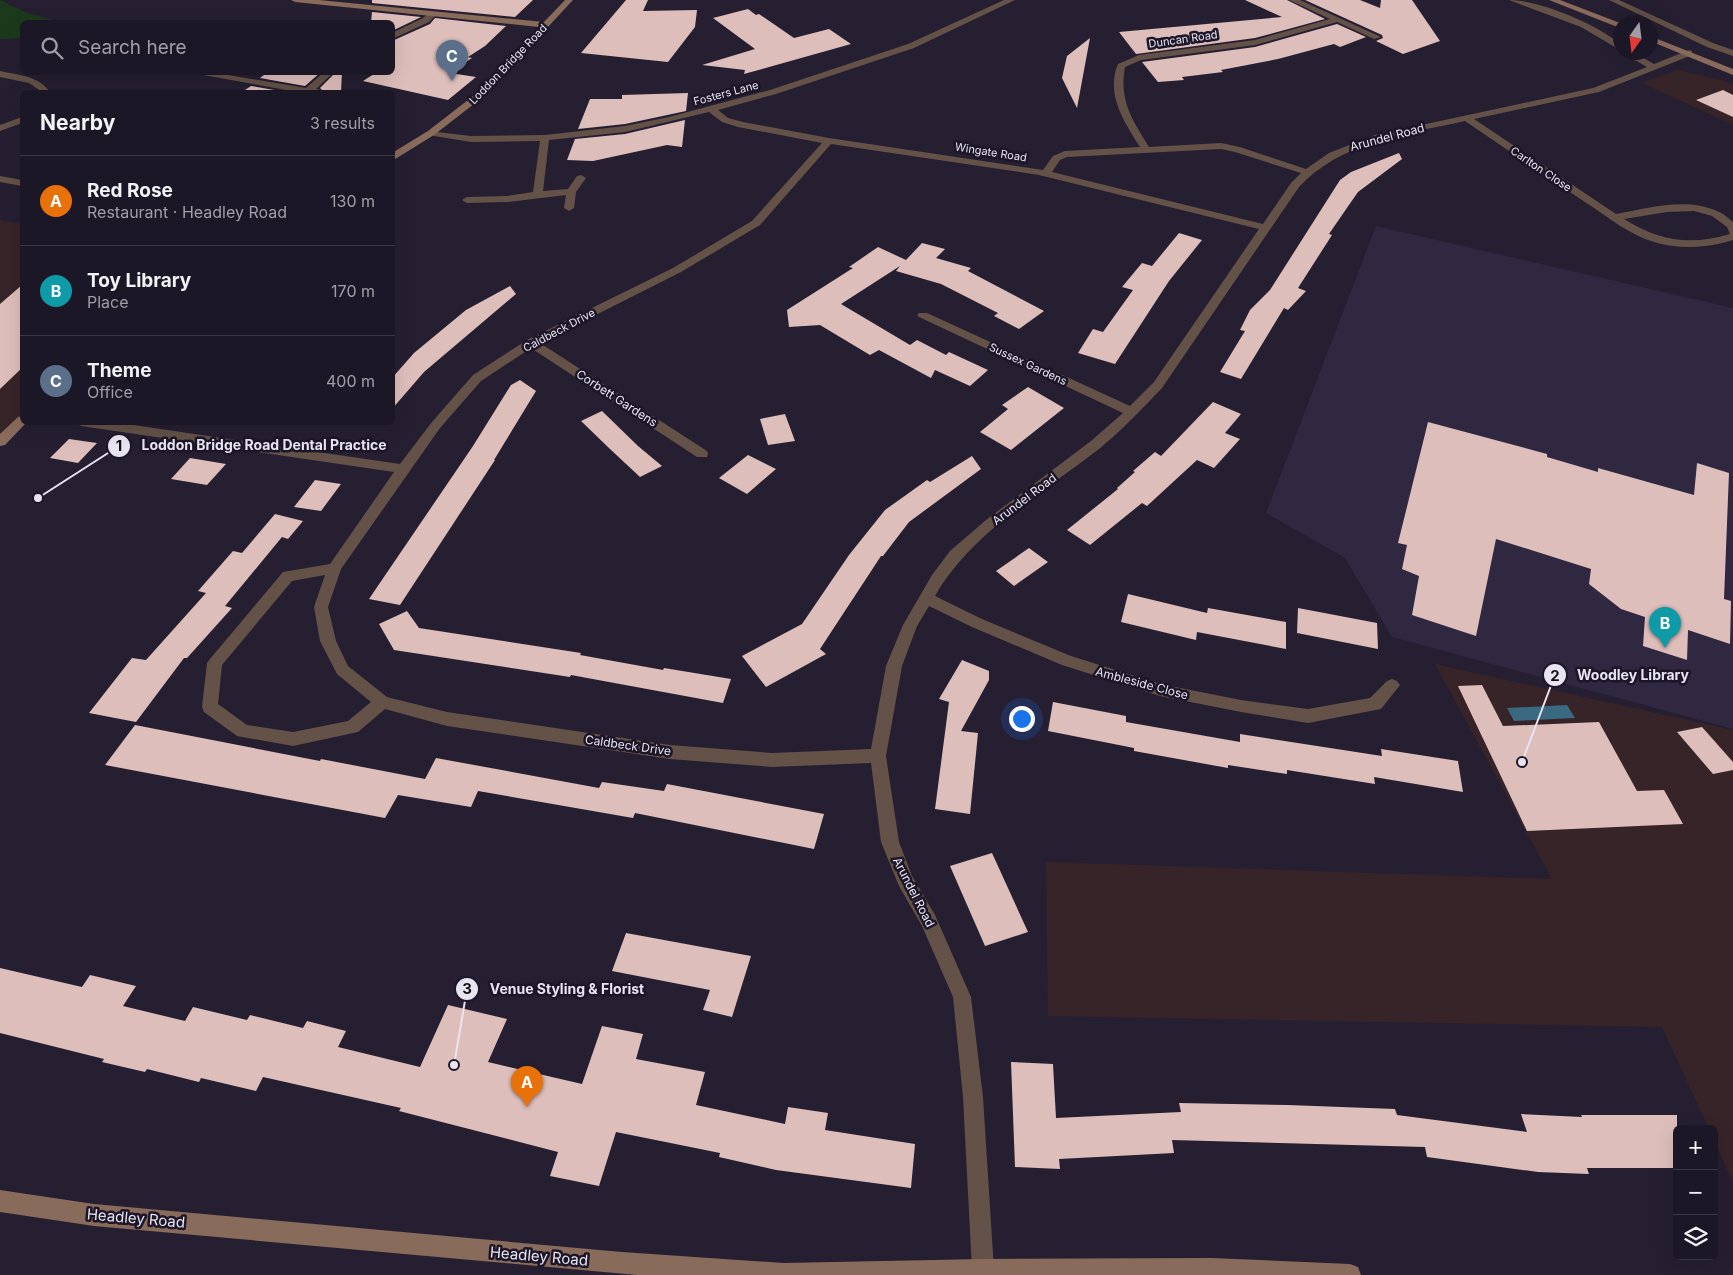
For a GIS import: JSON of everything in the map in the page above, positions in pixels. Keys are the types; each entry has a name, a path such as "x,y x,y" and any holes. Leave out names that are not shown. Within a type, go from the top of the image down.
{"street":[{"path":"295,0 546,25"},
{"name":"Loddon Bridge Road","path":"395,156 431,133 480,95 569,0"},
{"name":"Fosters Lane","path":"431,133 471,139 544,138 625,129 773,92 911,46 1011,0"},
{"path":"1293,0 1377,37"},
{"path":"1513,0 1585,27 1613,40"},
{"path":"1553,0 1613,23"},
{"path":"1613,0 1710,46 1733,53"},
{"path":"395,35 432,14"},
{"name":"Duncan Road","path":"1146,149 1130,124 1122,104 1118,87 1121,66 1139,58 1255,42 1336,20"},
{"path":"1658,41 1733,72"},
{"name":"Arundel Road","path":"983,1270 973,1097 962,997 929,921 905,880 890,842 878,756 894,666 910,626 926,598 955,555 991,523 1096,444 1158,386 1306,172 1320,162 1347,148 1378,137 1596,90 1690,53"},
{"path":"1640,60 1654,67"},
{"path":"0,74 27,79 45,90"},
{"path":"208,75 258,85 300,90"},
{"path":"309,90 327,75"},
{"name":"Wingate Road","path":"711,109 725,120 741,125 829,141 1046,174 1266,228"},
{"name":"Carlton Close","path":"1468,118 1546,174 1642,233 1664,242 1720,242 1733,237"},
{"path":"0,128 20,121"},
{"path":"538,194 544,138"},
{"name":"Caldbeck Drive","path":"829,141 756,223 677,270 531,343 477,378 436,425 334,568 321,607 328,641 342,670 382,702 447,718 670,752 772,760 878,756"},
{"path":"1046,174 1056,158 1065,154 1221,146 1237,149 1306,172"},
{"path":"569,208 571,192 581,178"},
{"path":"0,180 20,183"},
{"path":"467,200 507,199 538,194 571,192"},
{"path":"1615,217 1671,208 1694,208 1714,214 1732,226 1733,232"},
{"name":"Sussex Gardens","path":"923,315 1132,412"},
{"name":"Corbett Gardens","path":"531,343 702,454"},
{"path":"0,442 20,422"},
{"path":"102,425 403,469"},
{"path":"334,568 288,576 215,663 210,707 243,731 293,739 352,727 382,702"},
{"name":"Ambleside Close","path":"926,598 976,623 1067,661 1160,690 1240,706 1308,716 1374,704 1392,684"},
{"name":"Headley Road","path":"0,1201 94,1215 620,1269 784,1274 983,1270 1212,1269 1350,1275"}],"shaded area":[{"path":"1677,70 1721,80 1733,85 1733,125 1642,83"},
{"path":"0,220 20,224 20,418 0,437"},
{"path":"1376,226 1733,308 1733,729 1392,637 1345,558 1266,513"},
{"path":"1435,664 1733,730 1733,1182 1718,1150 1718,1125 1707,1125 1662,1027 1048,1016 1046,862 1552,879"}],"green space":[{"path":"0,0 27,13 53,20 20,20 20,38 0,39"}],"water":[{"path":"1567,705 1575,718 1514,721 1507,708"}],"building":[{"path":"372,0 533,0 515,17 372,3"},
{"path":"626,0 648,0 643,11 697,10 695,27 668,62 581,53"},
{"path":"1245,0 1287,0 1325,19 1255,38 1136,54 1119,32 1282,17"},
{"path":"1305,0 1360,0 1380,8 1381,0 1412,0 1440,41 1403,54 1376,41 1383,38 1382,35"},
{"path":"748,9 756,15 759,14 794,38 829,29 851,44 744,74 745,70 702,65 755,49 713,18"},
{"path":"372,12 421,17 395,30 395,20 371,20"},
{"path":"435,18 506,26 485,46 468,57 472,58 450,73 476,77 448,100 363,81 372,75 395,75 395,40 430,24"},
{"path":"1337,24 1366,37 1340,47 1334,44 1278,59 1221,70 1223,72 1182,77 1184,80 1158,82 1142,62 1255,47"},
{"path":"1090,38 1077,108 1062,78 1067,56"},
{"path":"264,75 318,75 305,86 260,78"},
{"path":"333,75 342,75 341,90 322,90 320,88"},
{"path":"251,86 274,90 245,90"},
{"path":"1723,90 1733,95 1733,117 1696,100"},
{"path":"688,93 686,111 625,124 578,129 590,99 622,99 622,95"},
{"path":"685,120 682,147 667,145 593,161 567,160 575,139 625,134"},
{"path":"1399,153 1402,159 1358,192 1351,202 1329,234 1332,235 1298,288 1306,291 1288,310 1284,308 1241,379 1220,372 1245,331 1240,330 1250,310 1270,290 1340,180 1351,172"},
{"path":"1179,233 1202,240 1169,281 1115,364 1078,353 1093,329 1103,332 1133,290 1122,287 1142,263 1152,266"},
{"path":"922,243 945,249 936,258 971,268 968,271 1044,311 1019,329 994,316 998,313 941,284 896,271 900,266 841,304 910,345 917,340 946,355 949,352 988,370 970,386 935,370 931,378 879,350 870,355 820,325 789,327 787,310 853,268 849,267 878,247 906,260"},
{"path":"510,286 516,294 424,372 395,406 395,375 414,353 466,310"},
{"path":"20,287 20,370 0,389 0,304"},
{"path":"520,380 536,391 495,460 400,605 369,599 473,446 511,385"},
{"path":"1028,387 1064,408 1011,450 980,432 1008,409 1002,405"},
{"path":"1213,402 1241,414 1225,433 1240,439 1214,468 1197,460 1147,506 1142,503 1090,545 1067,530 1118,489 1135,472 1133,471 1155,452 1161,456"},
{"path":"602,411 662,466 640,477 581,421"},
{"path":"785,414 795,441 768,445 760,419"},
{"path":"1428,422 1547,454 1547,457 1598,472 1598,468 1694,495 1697,463 1729,473 1724,599 1731,601 1730,644 1688,630 1687,660 1643,646 1645,617 1621,609 1589,584 1591,569 1496,539 1476,636 1412,615 1419,576 1402,569 1407,545 1398,543"},
{"path":"69,439 97,443 78,463 50,458"},
{"path":"748,455 776,469 747,494 719,478"},
{"path":"972,456 981,469 909,522 883,556 881,556 820,649 826,654 766,687 742,656 802,624 849,555 885,510 927,480 930,482"},
{"path":"190,458 226,464 207,485 171,479"},
{"path":"315,480 341,484 321,511 294,507"},
{"path":"275,514 303,521 288,539 282,537 225,606 232,608 187,658 184,658 136,722 89,713 132,658 146,660 206,593 198,591 233,551 242,553"},
{"path":"1029,548 1048,562 1014,586 996,571"},
{"path":"1128,594 1207,613 1208,608 1286,622 1286,649 1197,632 1196,640 1121,622"},
{"path":"1298,608 1377,623 1378,649 1297,633"},
{"path":"407,611 419,628 581,653 580,655 663,670 664,668 731,679 723,703 571,675 570,677 394,650 379,624"},
{"path":"962,660 989,671 989,680 961,731 978,733 970,814 935,809 949,702 939,699"},
{"path":"1482,685 1503,726 1599,722 1637,791 1664,790 1683,824 1527,831 1458,686"},
{"path":"1053,702 1126,716 1126,722 1240,742 1240,734 1382,756 1381,749 1458,761 1463,792 1374,777 1375,784 1287,770 1287,774 1228,765 1228,768 1134,751 1134,748 1048,731"},
{"path":"135,725 320,761 321,759 425,779 436,758 599,788 602,782 664,791 667,784 824,814 814,849 635,813 633,818 478,791 471,807 398,795 385,818 105,765"},
{"path":"1702,727 1733,762 1733,770 1713,774 1677,732"},
{"path":"992,853 1028,932 985,946 950,866"},
{"path":"626,933 751,956 732,1017 703,1010 710,990 612,971"},
{"path":"0,968 82,987 90,975 136,986 123,1006 185,1021 193,1007 247,1020 250,1015 303,1028 307,1021 346,1031 338,1047 420,1067 448,1005 507,1019 488,1062 582,1084 602,1026 643,1034 636,1059 705,1072 696,1105 785,1124 788,1107 828,1113 825,1130 915,1144 911,1188 776,1170 719,1157 720,1153 616,1132 599,1186 550,1176 558,1152 399,1111 401,1108 263,1077 256,1091 201,1078 199,1082 147,1069 145,1072 102,1062 104,1059 0,1033"},
{"path":"1011,1062 1053,1064 1056,1118 1181,1112 1179,1103 1288,1105 1395,1109 1397,1115 1527,1132 1521,1114 1582,1117 1581,1115 1677,1115 1677,1125 1673,1125 1673,1168 1587,1168 1589,1174 1538,1172 1427,1157 1425,1147 1172,1140 1174,1153 1059,1159 1060,1169 1015,1167"}],"place":[{"name":"Theme","path":"452,81"},
{"name":"Loddon Bridge Road Dental Practice","path":"38,498"},
{"name":"Toy Library","path":"1665,648"},
{"name":"Woodley Library","path":"1522,762"},
{"name":"Venue Styling & Florist","path":"454,1065"},
{"name":"Red Rose","path":"527,1107"}]}
